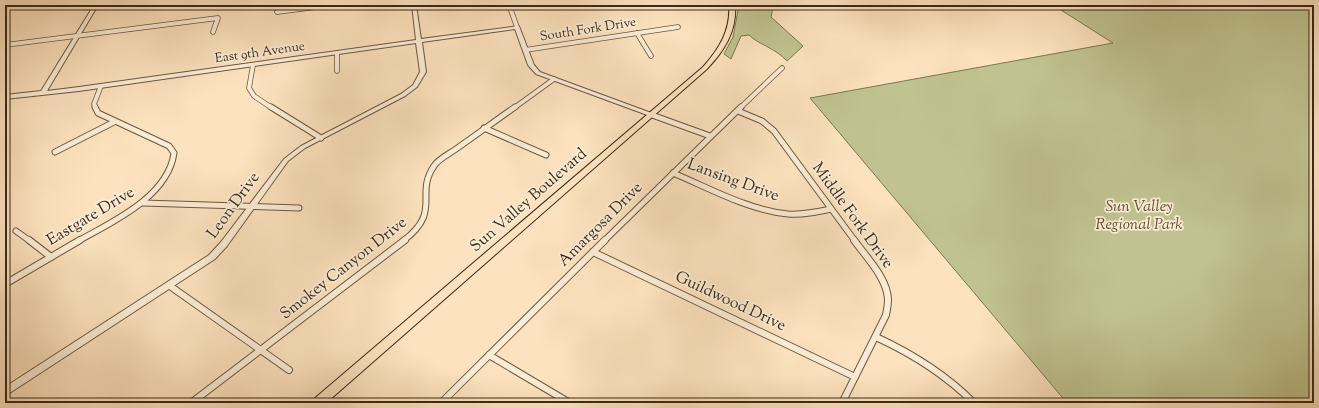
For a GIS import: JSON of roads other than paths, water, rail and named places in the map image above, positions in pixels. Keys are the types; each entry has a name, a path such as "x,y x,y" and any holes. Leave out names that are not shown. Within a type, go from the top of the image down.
{"main road":[{"name":"Sun Valley Boulevard","path":"318,403 705,68 719,51 730,27 733,16 732,5"}],"street":[{"path":"43,93 96,5"},
{"path":"277,12 332,5"},
{"name":"Leon Drive","path":"5,392 170,286 216,254 286,160 304,147 403,95 415,86 423,72 414,5"},
{"path":"509,5 525,50 534,69 554,79 710,136"},
{"path":"5,45 218,18 213,32"},
{"name":"East 9th Avenue","path":"5,97 101,86 517,27"},
{"name":"South Fork Drive","path":"525,50 678,27"},
{"path":"637,33 651,56"},
{"path":"337,53 337,71"},
{"path":"253,65 249,88 254,96 321,138"},
{"name":"Amargosa Drive","path":"441,403 710,136 782,68"},
{"name":"Smokey Canyon Drive","path":"191,403 419,228 427,214 428,208 425,184 430,170 441,158 554,79"},
{"name":"Eastgate Drive","path":"5,284 143,203 153,193 173,164 174,153 166,144 103,117 95,109 95,99 101,86"},
{"name":"Middle Fork Drive","path":"738,111 762,121 774,131 876,270 886,290 887,311 876,337 842,403"},
{"path":"55,152 114,122"},
{"path":"484,128 546,155"},
{"name":"Lansing Drive","path":"673,173 758,207 776,212 799,214 831,209"},
{"path":"143,203 299,208"},
{"path":"16,231 51,256"},
{"name":"Guildwood Drive","path":"593,252 855,377"},
{"path":"170,286 289,370"},
{"path":"876,337 903,349 937,370 974,403"},
{"path":"489,355 570,403"}],"park label":[{"name":"Sun Valley Regional Park","path":"1139,216"}]}
